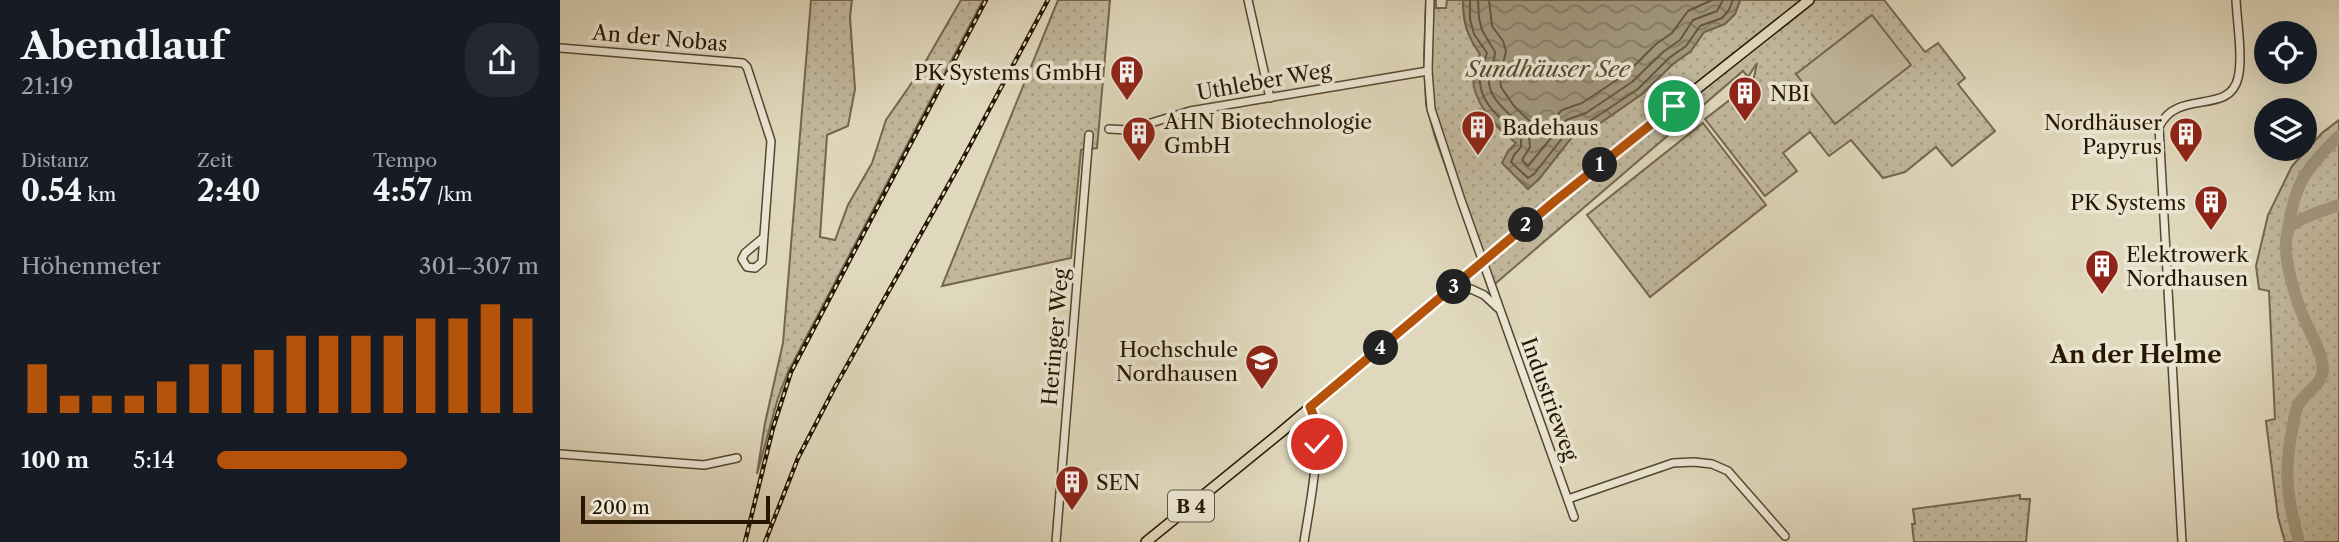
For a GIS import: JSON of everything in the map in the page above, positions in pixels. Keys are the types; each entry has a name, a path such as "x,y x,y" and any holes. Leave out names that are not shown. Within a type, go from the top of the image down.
{"main road":[{"name":"B 4","path":"1146,542 1292,423 1483,261 1809,0"}],"street":[{"path":"1248,0 1270,98"},
{"path":"1430,0 1427,71 1431,109 1483,261"},
{"path":"2182,542 2159,127 2173,109 2216,100 2235,86 2239,68 2236,0"},
{"name":"An der Nobas","path":"560,48 743,63 747,67 771,141 763,238"},
{"name":"Uthleber Weg","path":"1109,129 1128,130 1190,111 1427,71"},
{"name":"Heringer Weg","path":"1056,542 1089,135"},
{"name":"Industrieweg","path":"1483,261 1574,517"},
{"path":"1441,298 1471,289 1484,295 1500,310"},
{"path":"1304,542 1317,436 1316,422 1310,407"},
{"path":"1292,423 1307,425 1317,436"},
{"path":"560,454 705,465 737,458"},
{"path":"1568,499 1673,463 1712,464 1728,471 1785,536"}],"shaded area":[{"path":"811,0 852,0 850,17 855,89 848,126 827,135 820,237 835,240 848,205 872,163 886,120 920,71 961,0 983,0 788,372 757,474 783,343"},
{"path":"1058,0 1110,0 1097,148 1081,150 1071,258 942,286"},
{"path":"1426,0 1436,0 1436,8 1446,8 1447,0 1463,0 1467,29 1480,54 1473,74 1494,124 1516,143 1539,179 1576,132 1593,128 1642,94 1673,64 1691,51 1704,32 1725,24 1735,14 1740,0 1884,0 1925,52 1938,43 1965,78 1958,84 1995,131 1952,166 1936,147 1905,172 1883,178 1851,140 1829,156 1810,132 1783,153 1797,171 1765,196 1705,119 1753,82 1757,63 1748,77 1743,71 1489,289 1435,137 1426,104"},
{"path":"1872,15 1911,65 1835,124 1796,74"},
{"path":"2339,120 2339,542 2285,542 2278,517 2266,421 2275,419 2269,291 2259,289 2256,266 2268,215 2292,166 2297,161 2317,161 2317,138"},
{"path":"1703,123 1766,205 1650,297 1587,215"},
{"path":"2020,495 2020,499 2030,499 2026,542 1914,542 1913,509"}],"water":[{"name":"Sundhäuser See","path":"1463,0 1740,0 1735,14 1725,24 1704,32 1691,51 1673,64 1642,94 1593,128 1576,132 1528,189 1502,163 1516,143 1487,113 1476,95 1473,75 1480,54 1467,29"}],"waterway":[{"path":"2288,229 2294,200 2304,177 2339,136"},
{"path":"2299,542 2288,487 2289,447 2298,405 2320,380 2323,364 2294,292 2286,241 2288,231 2296,223 2339,205"}],"railway":[{"path":"745,542 773,428 791,372 986,0"},
{"path":"765,542 798,458 836,385 1048,0"}],"place":[{"name":"PK Systems GmbH","path":"1127,102"},
{"name":"NBI","path":"1745,123"},
{"name":"Badehaus","path":"1478,157"},
{"name":"AHN Biotechnologie GmbH","path":"1139,163"},
{"name":"Nordhäuser Papyrus","path":"2186,164"},
{"name":"PK Systems","path":"2211,232"},
{"name":"Elektrowerk Nordhausen","path":"2102,296"},
{"name":"Hochschule Nordhausen","path":"1262,391"},
{"name":"SEN","path":"1072,512"}],"district":[{"name":"An der Helme","path":"2136,354"}],"route":[{"path":"1317,444 1316,422 1310,407 1555,201 1674,106"}]}
